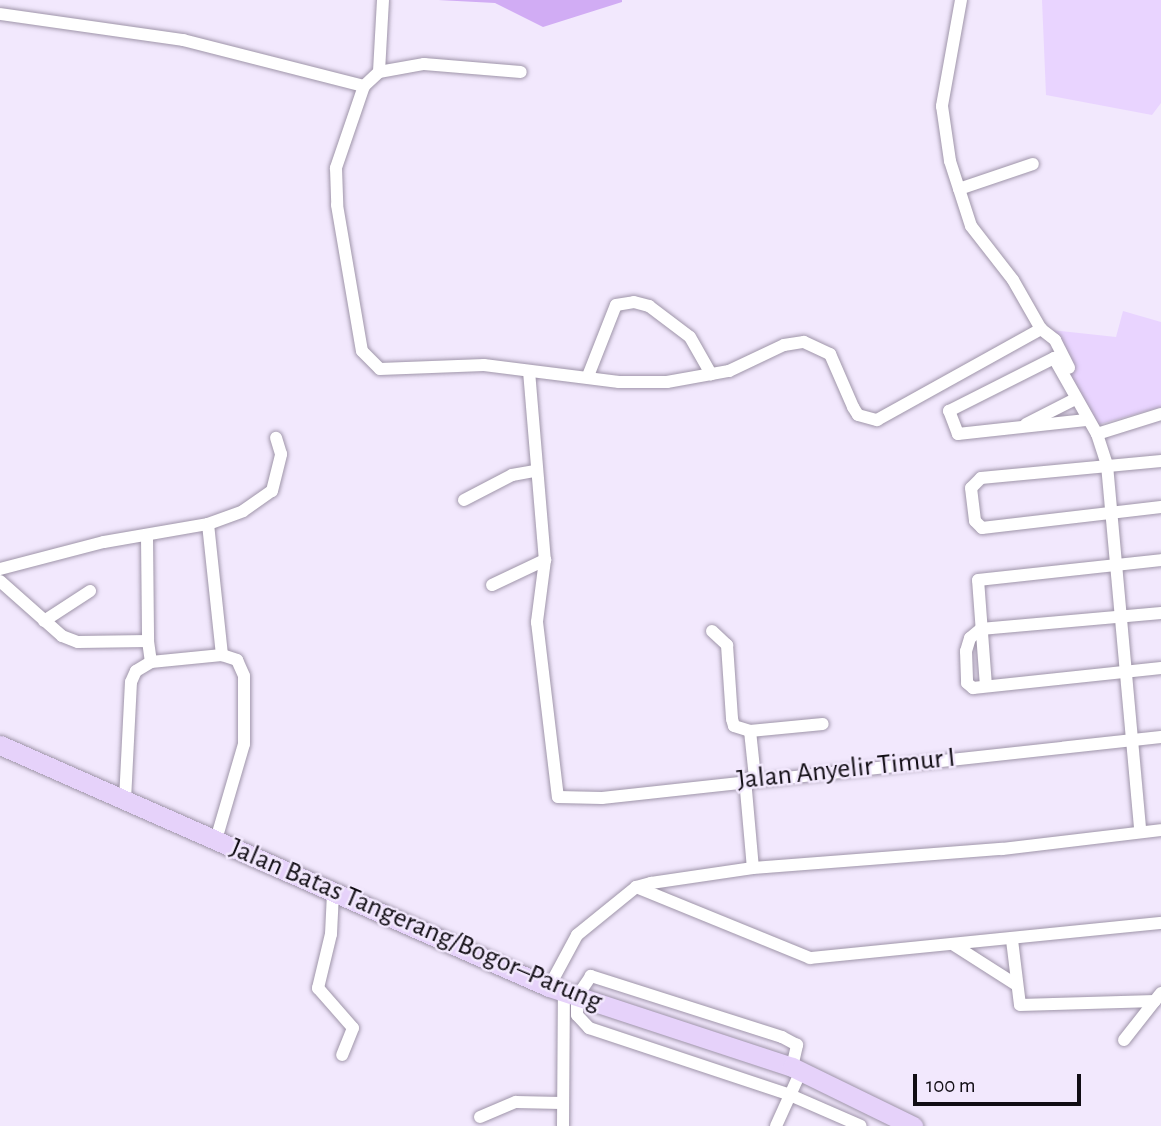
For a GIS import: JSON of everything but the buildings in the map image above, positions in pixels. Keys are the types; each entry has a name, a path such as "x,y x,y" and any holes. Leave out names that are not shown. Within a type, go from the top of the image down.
{"main road":[{"name":"Jalan Batas Tangerang/Bogor–Parung","path":"0,745 563,992 796,1070 911,1125"}],"street":[{"path":"379,72 383,0"},
{"path":"961,0 943,106 959,189 971,226 1013,281 1041,329 1055,340 1091,412 1092,428"},
{"path":"0,14 183,40 364,86"},
{"path":"521,72 424,64 379,72 364,86 336,168 338,213 362,351 380,369 484,365 619,382 667,382 711,374 793,342 811,344 830,354 858,415 877,420 1041,329"},
{"path":"959,189 1032,164"},
{"path":"588,376 616,305 634,302 649,306 690,337 711,374"},
{"path":"1140,831 1107,465 1092,428 1054,358 949,411 958,434 1018,428 1092,428 1161,414"},
{"path":"492,585 545,560 534,471 529,370"},
{"path":"1018,428 1075,399"},
{"path":"0,569 104,542 147,537 208,524 243,511 272,491 281,454 276,438"},
{"path":"1161,461 976,480 971,488 975,522 982,528 1161,507"},
{"path":"464,500 512,475 534,471"},
{"path":"208,524 222,654"},
{"path":"147,537 148,642 151,663"},
{"name":"Jalan Anyelir Timur I","path":"545,560 537,622 558,797 602,798 750,779 1161,737"},
{"path":"986,686 977,584 982,577 1115,562 1161,560"},
{"path":"0,581 44,621 78,642 148,642"},
{"path":"44,621 90,592"},
{"path":"1161,613 982,629 966,646 970,687 1161,668"},
{"path":"712,631 727,645 734,726 750,731 823,724"},
{"path":"125,800 131,682 136,671 151,663 222,654 236,658 244,676 244,744 216,840"},
{"path":"750,731 753,868"},
{"path":"563,1126 563,992 577,936 636,887 753,868 1002,849 1161,830"},
{"path":"636,887 810,958 1012,940 1161,923"},
{"path":"333,893 331,934 318,988 353,1028 342,1055"},
{"path":"1012,940 1017,1001 1028,1007 1158,997"},
{"path":"954,945 1015,984"},
{"path":"563,992 577,1015 589,1028 790,1095 861,1126"},
{"path":"1124,1040 1158,997"},
{"path":"776,1126 790,1095 796,1070"},
{"path":"480,1116 516,1102 561,1103"}],"shaded area":[{"path":"438,0 622,2 543,27 495,3"},
{"path":"1042,0 1161,0 1161,103 1152,115 1046,95"},
{"path":"1123,311 1161,322 1161,407 1093,426 1042,329 1116,337"}]}
